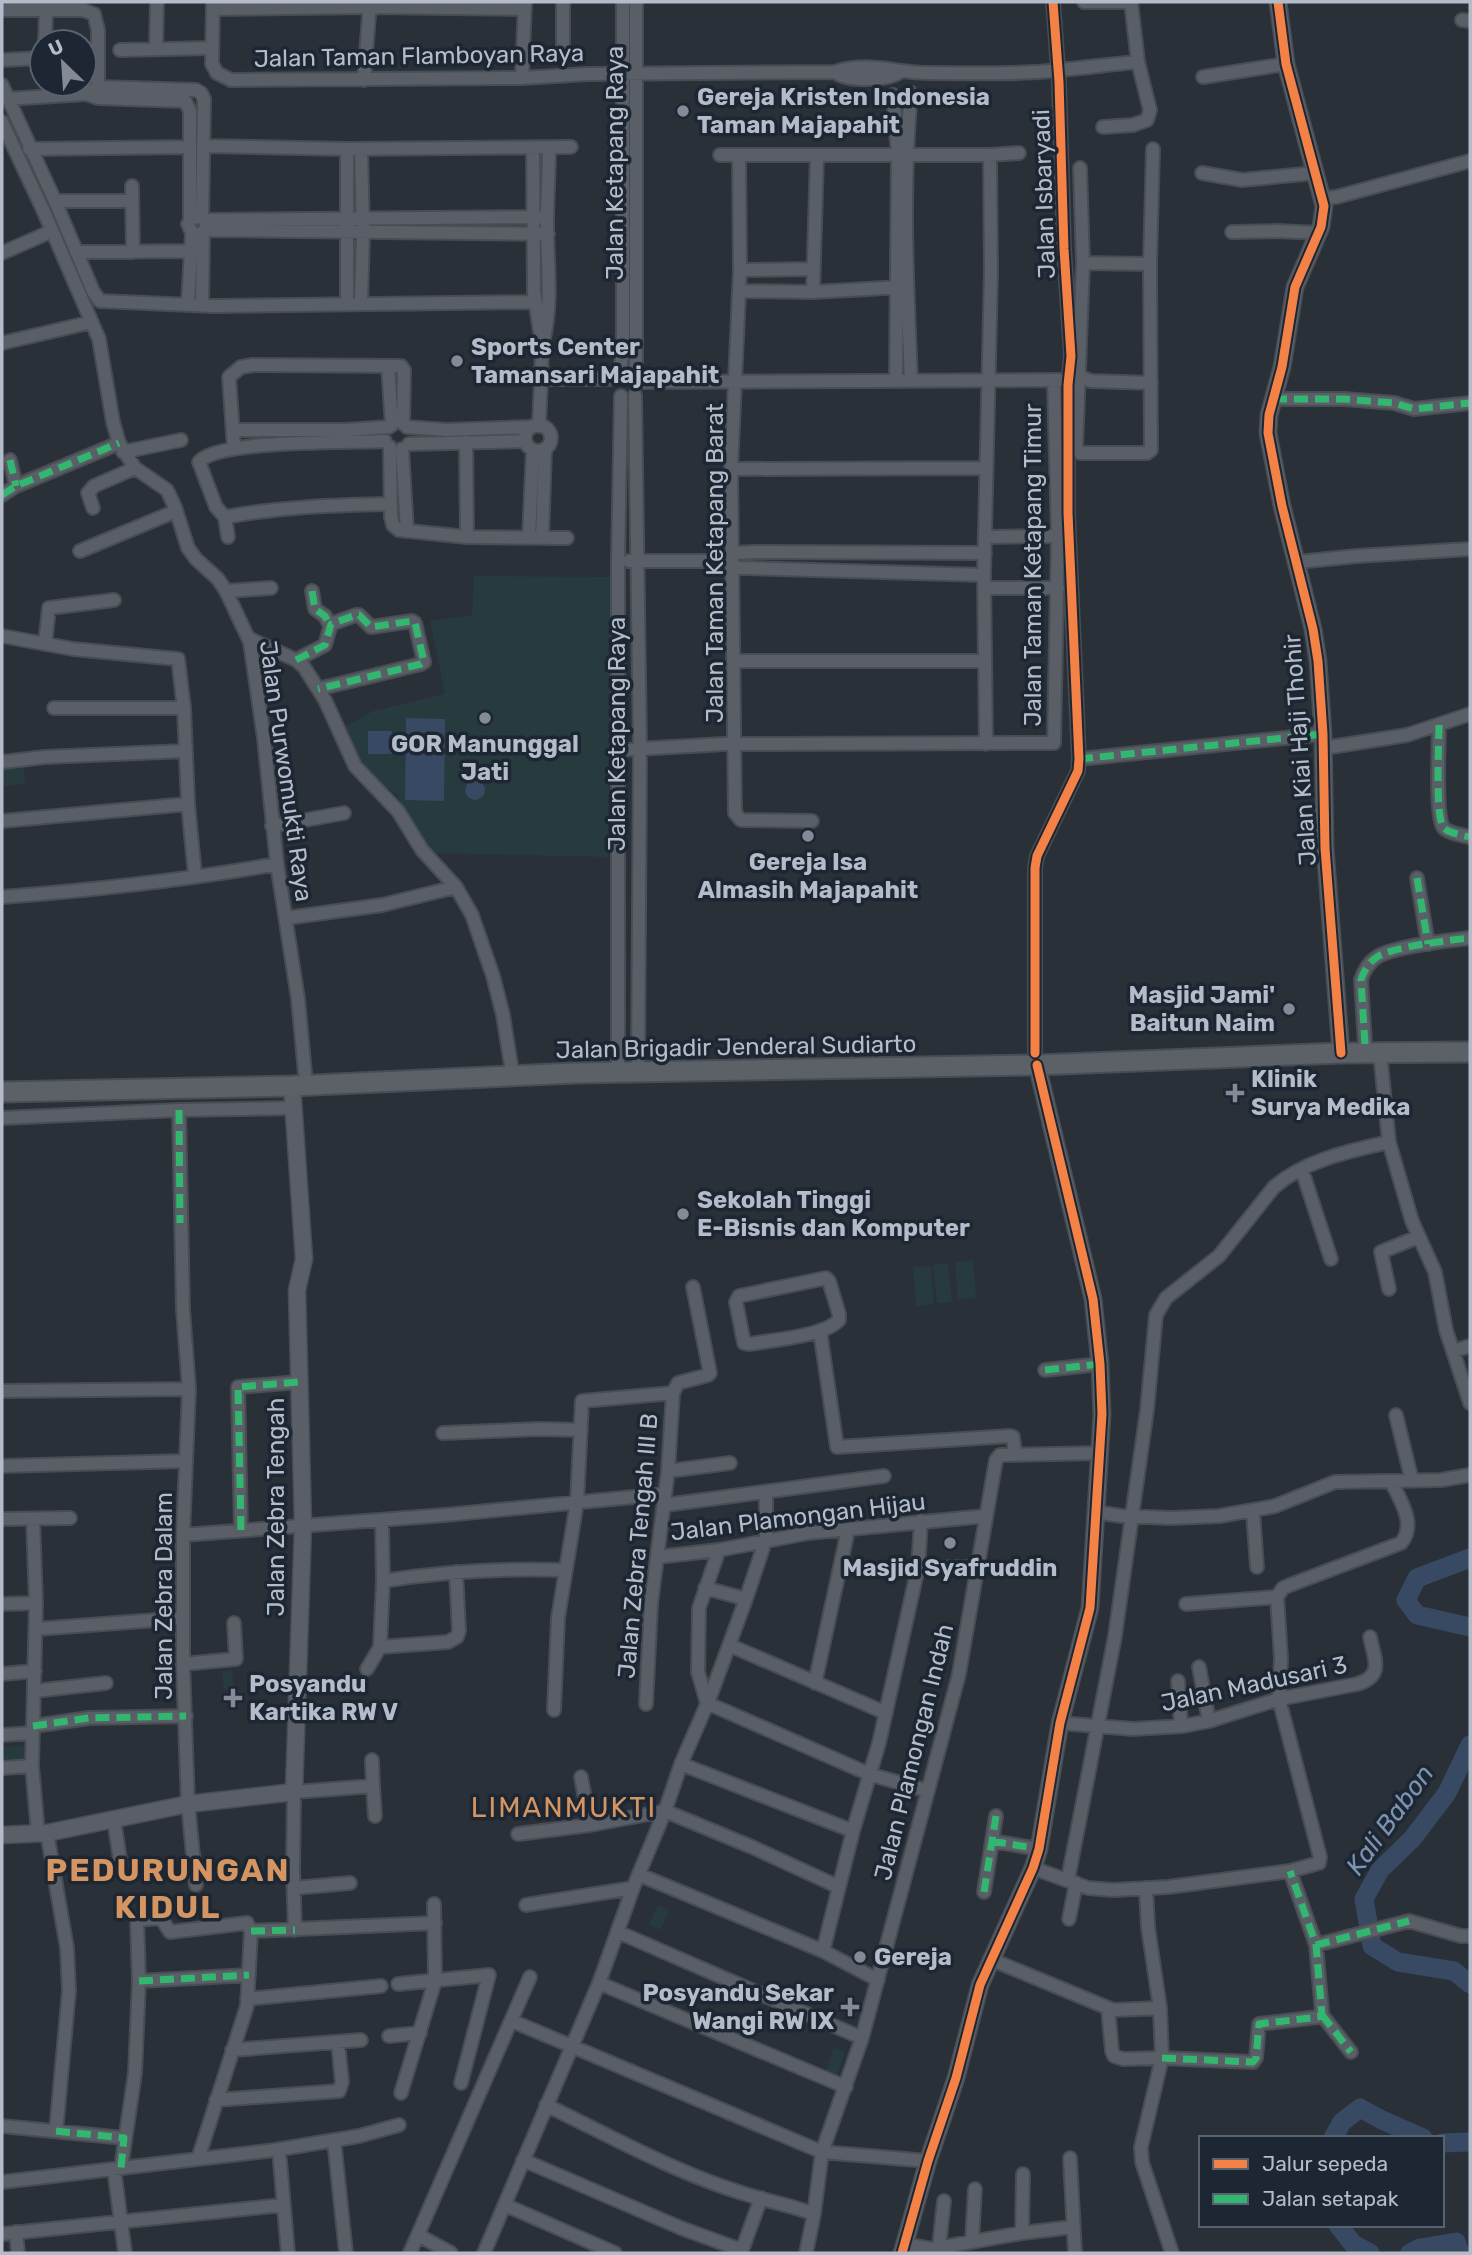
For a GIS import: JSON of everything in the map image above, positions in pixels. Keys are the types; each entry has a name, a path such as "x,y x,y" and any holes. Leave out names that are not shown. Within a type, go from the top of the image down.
{"main road":[{"name":"Jalan Brigadir Jenderal Sudiarto","path":"1372,1049 1470,1043"},
{"name":"Jalan Brigadir Jenderal Sudiarto","path":"2,1093 628,1067 1036,1059 1341,1048 1470,1052"},
{"name":"Jalan Brigadir Jenderal Sudiarto","path":"2,1083 298,1080 511,1065 628,1067"}],"street":[{"path":"156,49 157,2"},
{"path":"563,2 563,53"},
{"name":"Jalan Ketapang Raya","path":"623,2 629,340 636,367"},
{"name":"Jalan Ketapang Raya","path":"621,366 629,340 637,74 636,2"},
{"name":"Jalan Isbaryadi","path":"1053,2 1064,249 1071,356 1076,380"},
{"path":"1084,2 1131,2 1138,62 1150,110 1149,117 1140,124 1103,127"},
{"name":"Jalan Kiai Haji Thohir","path":"1278,2 1286,64 1324,198 1318,233 1294,287 1283,367 1268,425 1270,451 1314,629 1323,741 1325,848 1341,1048"},
{"path":"364,80 370,4"},
{"path":"120,50 212,48 213,5 525,6 522,78"},
{"path":"2,10 83,10 94,14 98,28"},
{"path":"45,28 46,10"},
{"name":"Jalan Taman Flamboyan Raya","path":"212,48 212,64 217,74 231,80 835,72 845,77 890,78 900,72 1058,71 1138,62"},
{"path":"2,60 28,59"},
{"path":"1203,77 1286,64"},
{"path":"2,85 93,291 100,301 294,306 347,303 534,302 548,293"},
{"path":"98,93 188,96 199,91 204,99 195,304"},
{"path":"896,381 902,287 903,155 911,93"},
{"path":"6,99 28,94"},
{"path":"893,95 903,155"},
{"path":"188,96 190,146 200,225 191,251 195,304"},
{"name":"Jalan Purwomukti Raya","path":"2,122 92,323 100,347 113,422 121,448 135,468 164,488 176,511 191,554 218,579 248,638 264,738 276,864 298,999 298,1080"},
{"path":"30,149 190,146 347,149 571,147"},
{"path":"533,148 534,302 542,345"},
{"path":"536,426 542,345 549,312 549,148"},
{"path":"347,149 347,303"},
{"path":"361,149 361,303"},
{"path":"1076,380 1076,448 1079,453 1147,453 1151,450 1150,264 1153,149"},
{"path":"720,155 1019,153"},
{"name":"Jalan Taman Ketapang Barat","path":"739,155 740,270 728,560 734,661 736,813 738,819 812,821"},
{"path":"813,292 817,155"},
{"name":"Jalan Taman Ketapang Timur","path":"990,155 991,272 984,581 986,744 1048,745 1054,741 1058,588 1054,381"},
{"path":"1324,198 1470,162"},
{"path":"1069,1919 1072,1881 1097,1727 1115,1636 1115,1515 1101,1452 1100,1364 1089,1280 1036,1059 1037,856 1075,777 1079,759 1068,513 1083,263 1080,168"},
{"path":"1202,173 1242,180 1315,173"},
{"path":"132,186 133,252"},
{"path":"55,201 132,201"},
{"path":"362,226 547,217"},
{"path":"200,225 346,225 548,234"},
{"path":"2,253 52,231"},
{"path":"1232,232 1318,233"},
{"path":"76,252 191,251"},
{"path":"1083,263 1150,264"},
{"path":"740,270 814,269"},
{"path":"739,291 813,292 902,287"},
{"path":"902,287 911,381"},
{"path":"534,302 549,312"},
{"path":"2,343 92,323"},
{"path":"234,449 229,377 241,367 285,364 388,366 398,426 411,435 397,445 390,504 393,525 399,530 467,537 567,538"},
{"path":"621,366 636,367 641,372 643,382 635,395 621,396 614,391 611,379 614,371 621,366"},
{"path":"541,379 611,379"},
{"path":"643,382 1076,380 1151,383"},
{"name":"Jalan Ketapang Raya","path":"628,1067 638,1016 640,749 635,395"},
{"name":"Jalan Ketapang Raya","path":"621,396 618,562 618,1016 628,1067"},
{"path":"1273,399 1344,399 1394,403 1414,409 1470,403"},
{"path":"398,426 385,433 397,445 407,531"},
{"path":"228,537 225,517 216,507 199,461 204,456 234,449 466,442 534,447 550,438 547,430 536,426 446,430 398,426 346,430 233,430"},
{"path":"535,538 534,447 527,431 536,426"},
{"path":"2,495 16,486 121,448 181,440"},
{"path":"466,442 467,537"},
{"path":"10,460 16,486"},
{"path":"93,508 87,496 94,486 135,468"},
{"path":"732,469 986,468"},
{"path":"225,517 268,509 318,505 390,504"},
{"path":"80,551 176,511"},
{"path":"985,537 1058,536"},
{"path":"1297,562 1470,549"},
{"path":"618,562 728,560 848,553 985,553"},
{"path":"848,553 848,571"},
{"path":"872,553 872,572"},
{"path":"728,560 1058,588"},
{"path":"226,591 271,589"},
{"path":"296,660 326,646 330,626 325,615 315,609 312,592"},
{"path":"45,644 49,608 114,600"},
{"path":"318,689 410,668 424,662 414,622 370,627 356,615 330,626"},
{"path":"2,627 2,636 73,649 172,657 179,660 195,875"},
{"path":"248,638 296,660 311,675 355,766 398,811 422,850 456,887 472,915 494,976 511,1065"},
{"path":"734,661 985,661"},
{"path":"54,708 184,708"},
{"path":"1079,759 1399,737 1470,714"},
{"path":"1439,725 1438,791 1443,825 1447,830 1470,838"},
{"path":"618,750 736,744 986,744"},
{"path":"2,762 45,757 185,751"},
{"path":"2,821 188,804"},
{"path":"272,826 344,813"},
{"path":"2,898 118,887 276,864"},
{"path":"1417,878 1428,944"},
{"path":"286,918 382,905 456,887"},
{"path":"1470,938 1428,944 1379,956 1364,971 1361,980 1389,1142 1418,1237 1435,1272 1452,1352 1470,1403"},
{"path":"618,941 638,942"},
{"path":"618,957 638,959"},
{"path":"618,1016 638,1016"},
{"name":"Jalan Zebra Tengah","path":"295,1930 294,1792 303,1524 297,1290 304,1259 295,1108 298,1080"},
{"path":"2,1118 295,1108"},
{"name":"Jalan Zebra Dalam","path":"179,1110 183,1310 189,1389 183,1535 183,1664 188,1804 196,1885"},
{"path":"921,2249 928,2161 956,2078 980,1984 1033,1868 1039,1849 1060,1723 1115,1515 1147,1410 1159,1307 1166,1298 1219,1256 1274,1187 1333,1156 1389,1142"},
{"path":"1302,1170 1331,1259"},
{"path":"1389,1289 1381,1252 1418,1237"},
{"path":"828,1279 839,1320 820,1331 747,1344 743,1340 738,1298 742,1295 828,1279"},
{"path":"554,1710 558,1618 577,1502 582,1404 586,1399 673,1393 678,1383 708,1376 710,1373 693,1287"},
{"path":"820,1331 837,1447 1010,1436 1013,1437 1015,1454 1101,1452"},
{"path":"1452,1352 1470,1346"},
{"path":"1045,1370 1100,1364"},
{"path":"241,1530 238,1387 299,1382"},
{"path":"2,1391 189,1389"},
{"name":"Jalan Zebra Tengah III B","path":"646,1704 651,1604 665,1500 673,1393"},
{"path":"1396,1415 1412,1480"},
{"path":"443,1433 581,1430"},
{"name":"Jalan Plamongan Indah","path":"806,2253 822,2152 862,2038 962,1662 996,1460 1000,1455 1015,1454"},
{"path":"2,1466 185,1461"},
{"path":"668,1471 730,1463"},
{"path":"1115,1515 1171,1518 1253,1512 1287,1502 1335,1482 1470,1475"},
{"name":"Jalan Plamongan Hijau","path":"183,1535 577,1502 665,1500 766,1492 884,1476"},
{"path":"1033,1868 1099,1891 1290,1871 1319,1863 1320,1857 1279,1699 1281,1658 1277,1597 1283,1588 1401,1543 1408,1534 1408,1518 1391,1481"},
{"path":"484,2253 599,1983 633,1888 729,1645 766,1539 766,1492"},
{"path":"1253,1512 1256,1567"},
{"name":"Jalan Plamongan Hijau","path":"657,1557 719,1550 808,1532 986,1517"},
{"path":"2,1519 70,1518"},
{"path":"33,1520 36,1629 32,1766 42,1833 66,1939 69,1991 56,2131"},
{"path":"367,1669 380,1647 382,1520"},
{"path":"822,1951 886,1713 918,1568 921,1521"},
{"path":"815,1683 848,1530"},
{"path":"707,1703 698,1672 699,1608 719,1550"},
{"path":"918,1568 978,1567"},
{"path":"383,1581 499,1568 565,1570"},
{"path":"380,1647 448,1643 457,1637 456,1572"},
{"path":"705,1588 746,1599"},
{"path":"1186,1604 1277,1597"},
{"path":"2,1604 36,1603"},
{"path":"36,1629 183,1618"},
{"path":"183,1664 236,1659 234,1623"},
{"name":"Jalan Madusari 3","path":"1060,1723 1133,1729 1181,1726 1209,1721 1279,1699 1357,1684 1372,1678 1376,1668 1370,1637"},
{"path":"729,1645 886,1713"},
{"path":"1199,1667 1209,1721"},
{"path":"2,1674 35,1671"},
{"path":"1178,1681 1181,1726"},
{"path":"34,1691 106,1683"},
{"path":"707,1703 869,1773 928,1791"},
{"path":"2,1735 89,1718 186,1716"},
{"path":"372,1760 376,1816"},
{"path":"681,1764 853,1830"},
{"path":"2,1768 32,1766"},
{"path":"582,1777 590,1825"},
{"path":"2,1835 42,1833 188,1804 373,1786"},
{"path":"518,1834 590,1825 665,1811 839,1887"},
{"path":"984,1892 996,1816"},
{"path":"114,1820 121,1866"},
{"path":"992,1841 1039,1849"},
{"path":"1290,1871 1316,1945 1321,2015 1351,2052"},
{"path":"640,1875 822,1951 878,1980"},
{"path":"294,1888 350,1883"},
{"path":"526,1905 633,1888"},
{"path":"1146,1888 1163,2058 1141,2147 1142,2162 1172,2253"},
{"path":"401,2093 435,1981 434,1904"},
{"path":"125,2253 118,2168 135,2073 139,1981 137,1920 161,1918 170,1932 247,1923 251,1931 247,1999 198,2159"},
{"path":"1316,1945 1409,1920 1461,1936 1470,1936"},
{"path":"251,1931 435,1923"},
{"path":"618,1932 862,2038"},
{"path":"990,1959 1108,2008 1160,2008"},
{"path":"139,1981 249,1975"},
{"path":"398,1983 489,1975 461,2083"},
{"path":"410,2253 530,1976"},
{"path":"599,1983 846,2087"},
{"path":"247,1999 381,1986"},
{"path":"1108,2008 1114,2056 1123,2059 1253,2062 1256,2058 1259,2024 1321,2015"},
{"path":"512,2021 822,2152 928,2161"},
{"path":"389,2036 420,2033"},
{"path":"232,2050 361,2040"},
{"path":"216,2100 339,2091 342,2082 338,2043"},
{"path":"546,2105 673,2166 741,2193 787,2204 814,2214"},
{"path":"2,2182 279,2150 399,2125"},
{"path":"2,2126 124,2138"},
{"path":"334,2140 346,2253"},
{"path":"279,2150 289,2253"},
{"path":"1070,2158 1075,2253"},
{"path":"523,2160 741,2252 761,2198"},
{"path":"1022,2233 1023,2174"},
{"path":"972,2241 975,2189"},
{"path":"921,2249 944,2201"},
{"path":"2,2234 283,2205"},
{"path":"505,2205 615,2253"},
{"path":"921,2249 1073,2227"},
{"path":"16,2232 18,2253"},
{"path":"418,2235 451,2253"}],"green space":[{"name":"GOR Manunggal Jati","path":"474,576 613,577 608,857 430,853 396,794 356,764 346,726 373,711 445,694 430,621 472,615"},
{"path":"24,765 25,784 2,786 2,767"},
{"path":"973,1260 976,1298 958,1299 955,1262"},
{"path":"948,1263 952,1302 937,1303 933,1265"},
{"path":"931,1266 934,1304 916,1306 913,1267"},
{"path":"232,1670 234,1688 224,1689 222,1671"},
{"path":"25,1746 26,1760 2,1762 2,1747"},
{"path":"658,1905 669,1910 661,1930 649,1925"},
{"path":"834,2048 845,2052 837,2076 825,2072"}],"water":[{"path":"406,718 445,719 444,801 405,800"},
{"path":"368,731 392,731 392,754 368,754"},
{"path":"475,780 482,783 485,790 482,797 475,800 468,797 465,790 468,783"}],"waterway":[{"name":"Kali Babon","path":"1470,1558 1417,1578 1406,1600 1417,1615 1470,1627"},
{"name":"Kali Babon","path":"1470,1745 1447,1793 1412,1839 1380,1870 1364,1899 1372,1946 1398,1962 1454,1971 1470,1984"},
{"name":"Kali Babon","path":"1334,2136 1342,2122 1360,2108 1418,2136"},
{"name":"Kali Babon","path":"1444,2143 1470,2142"},
{"name":"Kali Babon","path":"1340,2227 1353,2244 1370,2253"},
{"name":"Kali Babon","path":"1410,2253 1420,2248 1456,2242 1460,2253"}],"marked path":[{"path":"1273,399 1344,399 1394,403 1414,409 1470,403"},
{"path":"2,495 16,486 119,443"},
{"path":"10,460 16,486"},
{"path":"312,591 315,609 325,616 330,626"},
{"path":"296,660 325,645 331,624 356,615 371,627 412,621 415,623 424,662 318,689"},
{"path":"1439,725 1438,794 1443,827 1455,834 1469,837"},
{"path":"1079,759 1323,734"},
{"path":"1417,878 1428,944"},
{"path":"1365,1044 1361,980 1371,962 1384,953 1395,950 1470,938"},
{"path":"179,1110 180,1223"},
{"path":"1045,1370 1100,1364"},
{"path":"241,1530 238,1387 299,1382"},
{"path":"33,1726 89,1718 186,1716"},
{"path":"984,1892 996,1816"},
{"path":"992,1841 1039,1849"},
{"path":"1162,2058 1253,2062 1256,2058 1259,2024 1322,2015 1316,1945 1290,1871"},
{"path":"1316,1945 1409,1921"},
{"path":"251,1931 295,1930"},
{"path":"139,1981 249,1975"},
{"path":"1322,2015 1351,2052"},
{"path":"56,2131 124,2138 121,2168"}],"cycle path":[{"path":"1035,1053 1035,868 1037,856 1078,771 1079,759 1068,513 1068,385 1071,356 1053,2"},
{"path":"1278,2 1286,64 1324,206 1321,227 1295,287 1282,367 1269,415 1268,433 1318,661 1323,734 1325,848 1341,1053"},
{"path":"902,2253 928,2161 956,2078 980,1985 1039,1849 1060,1723 1090,1608 1102,1414 1100,1364 1093,1299 1037,1065"}],"place":[{"name":"Gereja Kristen Indonesia Taman Majapahit","path":"683,111"},
{"name":"Sports Center Tamansari Majapahit","path":"457,361"},
{"name":"GOR Manunggal Jati","path":"485,718"},
{"name":"Gereja Isa Almasih Majapahit","path":"808,836"},
{"name":"Masjid Jami' Baitun Naim","path":"1289,1009"},
{"name":"Klinik Surya Medika","path":"1235,1093"},
{"name":"Sekolah Tinggi E-Bisnis dan Komputer","path":"683,1214"},
{"name":"Masjid Syafruddin","path":"950,1543"},
{"name":"Posyandu Kartika RW V","path":"233,1698"},
{"name":"Gereja","path":"860,1957"},
{"name":"Posyandu Sekar Wangi RW IX","path":"850,2007"}],"district":[{"name":"LIMANMUKTI","path":"564,1807"},
{"name":"PEDURUNGAN KIDUL","path":"168,1888"}]}
